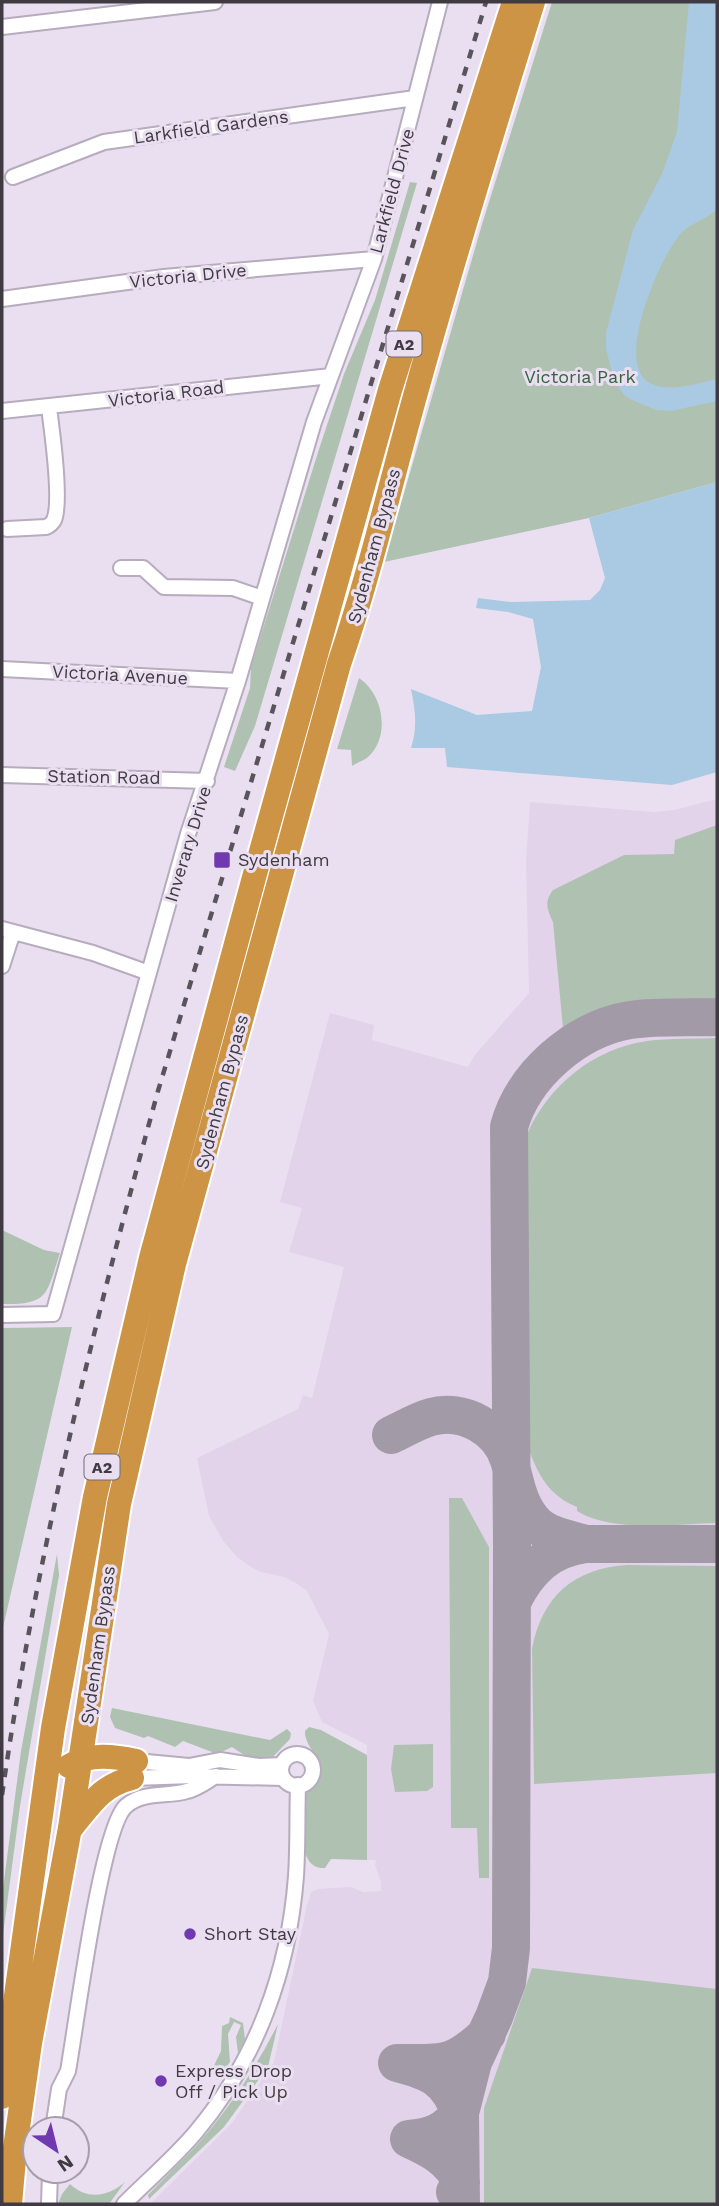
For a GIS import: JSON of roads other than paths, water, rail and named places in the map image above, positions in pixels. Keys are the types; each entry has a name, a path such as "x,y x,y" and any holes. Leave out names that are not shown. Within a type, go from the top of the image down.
{"highway":[{"name":"Sydenham Bypass","path":"2,2097 53,1728 95,1497 151,1258 265,836 390,390 514,2"},
{"name":"Sydenham Bypass","path":"10,2204 30,2043 70,1828 119,1504 174,1264 339,664 357,612 417,390 533,2"},
{"path":"91,1694 102,1733 128,1765"},
{"path":"43,1803 61,1772 81,1760 128,1765"},
{"path":"70,1828 128,1765"}],"street":[{"path":"2,27 215,2"},
{"name":"Larkfield Drive","path":"331,376 374,259 440,2"},
{"name":"Larkfield Gardens","path":"13,177 104,142 415,98"},
{"name":"Victoria Drive","path":"2,299 164,277 374,259"},
{"name":"Victoria Road","path":"2,411 331,376"},
{"name":"Inverary Drive","path":"2,1315 53,1314 188,834 238,681 314,422 331,376"},
{"path":"7,529 46,527 54,519 56,502 49,408"},
{"path":"121,568 143,568 164,587 233,589 262,598"},
{"name":"Victoria Avenue","path":"2,669 238,681"},
{"name":"Station Road","path":"2,775 207,780"},
{"path":"2,966 7,930 93,953 149,973"},
{"path":"294,1754 308,1758 312,1772 307,1781 298,1785 289,1783 282,1771 286,1758 294,1754"},
{"path":"128,1765 189,1766 220,1760 282,1771"},
{"path":"128,1765 216,1776 282,1771"},
{"path":"55,2115 59,2089 68,2071 92,1925 117,1818 126,1805 141,1797 188,1791 216,1776"},
{"path":"125,2203 196,2132 237,2074 278,1983 296,1877 298,1785"},
{"path":"49,2204 50,2185"}],"water":[{"path":"689,2 717,2 717,209 682,232 670,249 651,288 638,333 636,353 639,370 648,382 656,385 673,387 717,379 717,401 671,411 656,410 624,395 614,380 606,349 606,333 633,230 662,174 677,132"},
{"path":"717,482 717,772 672,785 447,767 445,748 411,748 415,711 411,689 477,715 532,711 541,667 533,619 508,612 476,608 478,598 511,602 590,600 600,590 605,578 589,518"}],"railway":[{"path":"2,1795 49,1529 89,1353 134,1178 486,2"}],"place":[{"name":"Sydenham","path":"222,860"},
{"name":"Short Stay","path":"190,1934"},
{"name":"Express Drop Off / Pick Up","path":"161,2081"}],"park label":[{"name":"Victoria Park","path":"580,377"}]}
